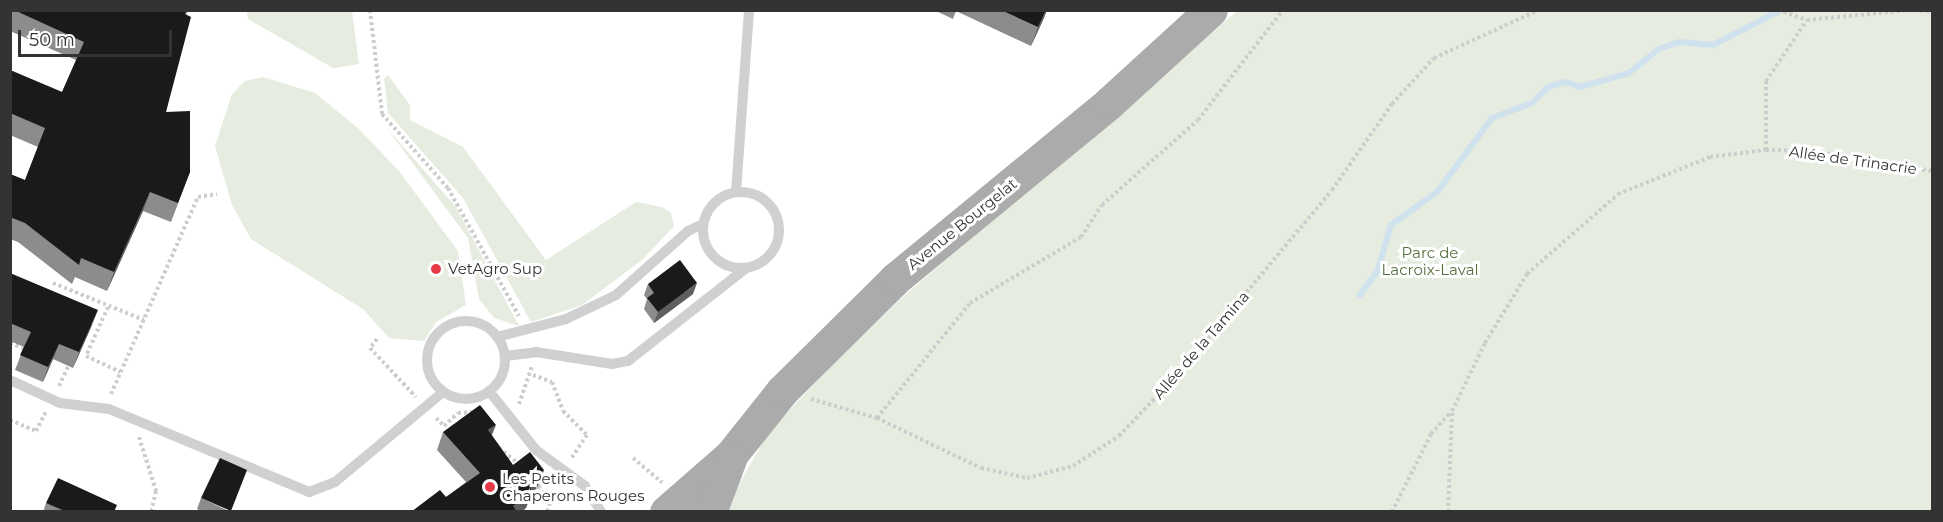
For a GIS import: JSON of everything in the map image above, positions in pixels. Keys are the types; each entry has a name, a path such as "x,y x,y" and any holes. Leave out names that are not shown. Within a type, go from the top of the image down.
{"main road":[{"name":"Avenue Bourgelat","path":"666,512 731,455 782,391 895,279 1109,103 1211,10"},
{"name":"Avenue Bourgelat","path":"710,512 731,455"}],"lane":[{"path":"736,192 749,10"},
{"path":"497,337 527,331 616,295 688,231 703,224 714,202 736,192 762,197 779,225 769,256 746,268 628,361 612,364 530,353 505,356"},
{"path":"703,224 714,256 746,268"},
{"path":"471,322 497,337 505,356 502,375 489,391 466,399 443,392 427,364 439,333 471,322"},
{"path":"10,380 60,403 105,408 309,492 335,482 428,410 443,392"},
{"path":"489,391 536,450 585,486 601,512"}],"path":[{"path":"370,10 382,114 448,188 527,331"},
{"path":"877,418 970,303 1082,237 1102,205 1198,120 1282,10"},
{"name":"Allée de la Tamina","path":"782,391 877,418 981,468 1027,478 1073,466 1119,436 1176,375 1332,190 1392,104 1434,58 1539,10"},
{"path":"1778,10 1782,16 1807,20 1912,10 1932,12"},
{"path":"1766,150 1766,81 1807,20"},
{"name":"Allée de Trinacrie","path":"1448,512 1452,411 1527,274 1618,195 1710,157 1766,150 1810,151 1932,171"},
{"path":"105,408 198,197 217,194"},
{"path":"53,283 144,320"},
{"path":"108,307 86,356 121,372"},
{"path":"377,339 370,348 444,426 467,410 478,414"},
{"path":"10,343 22,348"},
{"path":"507,414 517,407 533,375 530,353"},
{"path":"533,375 552,382 573,423"},
{"path":"1392,512 1431,434 1452,411"},
{"path":"134,420 156,491 151,512"},
{"path":"496,446 528,472"},
{"path":"533,479 550,503 547,512"}],"green space":[{"path":"247,11 352,11 359,64 333,68 248,19"},
{"name":"Parc de Lacroix-Laval","path":"1237,11 1932,11 1932,511 723,512 768,433 831,366 906,294"},
{"path":"388,75 410,105 410,120 463,147 546,260 636,202 662,207 671,213 674,226 642,260 582,305 531,322 463,198 388,113 384,78"},
{"path":"263,77 315,93 359,129 399,171 458,251 466,305 436,322 424,341 389,338 363,309 251,239 232,205 215,146 232,94 245,81"},
{"path":"386,127 456,207 519,326 494,318 479,299 468,238"}],"building":[{"path":"14,10 187,10 185,14 191,17 166,112 190,111 190,172 178,203 150,192 114,272 81,258 79,265 25,223 10,217 10,174 25,180 45,128 10,113 10,70 62,92 84,42"},
{"path":"1001,10 1046,10 1038,27"},
{"path":"680,260 697,283 658,312 647,298 654,293 648,284"},
{"path":"10,273 98,310 79,352 59,344 48,367 20,355 31,332 10,323"},
{"path":"480,405 496,425 488,430 513,465 530,452 544,470 527,483 532,491 513,506 517,512 411,512 440,490 446,497 480,473 443,432"},
{"path":"220,458 247,470 231,511 201,498"},
{"path":"58,478 117,505 114,512 67,512 46,503"}],"waterway":[{"path":"1360,295 1377,272 1391,225 1437,192 1492,118 1532,103 1548,87 1565,82 1580,87 1629,73 1659,49 1679,42 1713,45 1781,10"}],"place":[{"name":"VetAgro Sup","path":"436,269"},
{"name":"Les Petits Chaperons Rouges","path":"490,487"}]}
